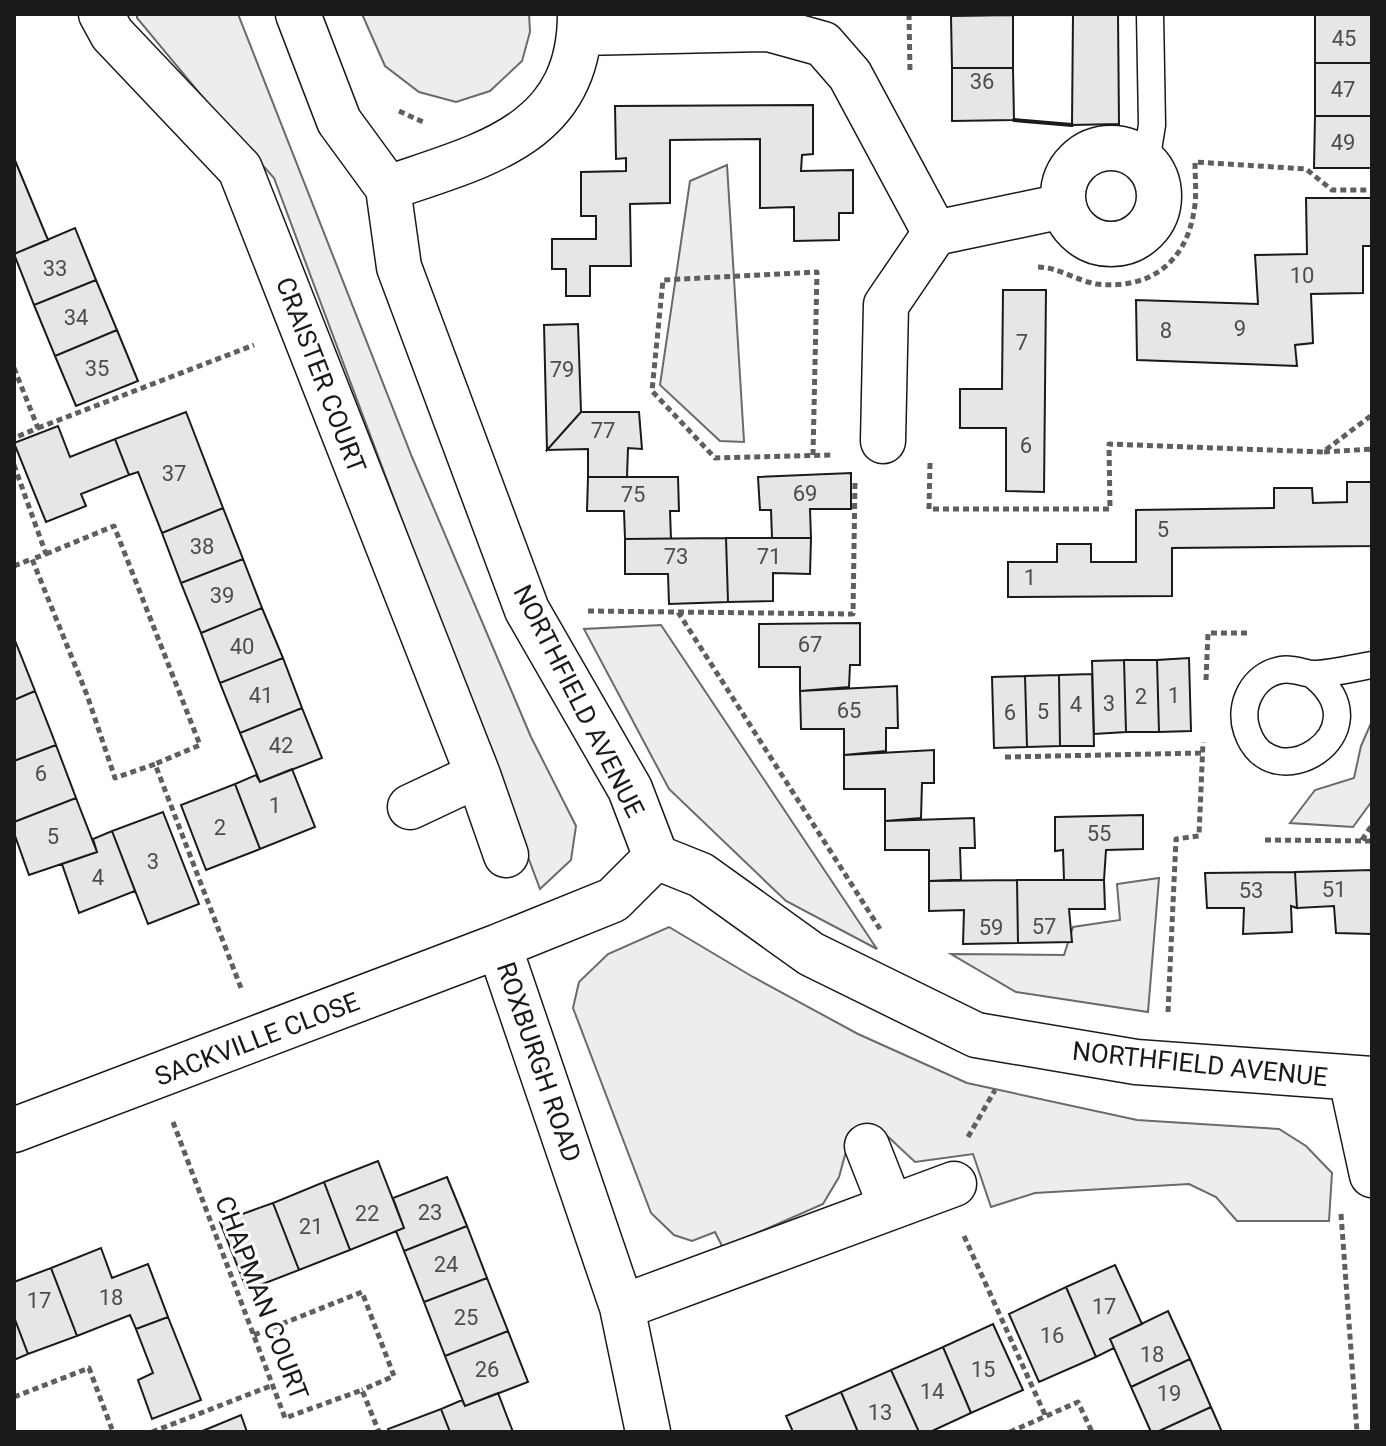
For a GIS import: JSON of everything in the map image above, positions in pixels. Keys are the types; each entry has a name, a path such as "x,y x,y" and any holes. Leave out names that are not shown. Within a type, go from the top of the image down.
{"street":[{"name":"CRAISTER COURT","path":"101,14 112,34 240,169 478,775 506,855"},
{"name":"NORTHFIELD AVENUE","path":"298,14 339,121 388,188 399,267 527,610 630,789 656,857 701,875 811,954 976,1035 1136,1062 1362,1079"},
{"path":"388,188 461,163 512,141 545,114 572,74 580,24 769,29 823,44 850,75 935,233"},
{"path":"1103,148 1132,152 1146,162 1160,192 1153,220 1143,233 1128,242 1112,245 1095,242 1081,234 1063,206 1066,180 1074,165 1087,154 1103,148"},
{"path":"864,448 886,305 935,233 1063,206"},
{"path":"410,807 478,775"},
{"name":"ROXBURGH ROAD","path":"648,1432 622,1307 499,946 613,900 656,857"},
{"name":"SACKVILLE CLOSE","path":"14,1130 499,946"},
{"path":"1356,1187 1362,1079"},
{"path":"867,1146 891,1207"},
{"path":"622,1307 891,1207 958,1166"}],"lane":[{"path":"1146,162 1152,125 1150,14"},
{"path":"1313,675 1372,665"}],"path":[{"path":"909,14 912,80"},
{"path":"396,109 429,124"},
{"path":"1030,267 1044,267 1096,284 1130,283 1166,269 1184,244 1194,211 1195,162 1306,169 1332,190 1372,190"},
{"path":"813,455 817,272 663,280 652,391 715,458 813,455 864,448"},
{"path":"14,438 302,327"},
{"path":"14,368 38,428"},
{"path":"1323,452 1372,415"},
{"path":"931,451 929,509 1110,509 1109,444 1323,452 1372,449"},
{"path":"14,465 46,554"},
{"path":"527,610 853,614 855,480"},
{"path":"14,566 114,526 200,745 115,778 87,695 32,559"},
{"path":"678,612 882,931"},
{"path":"1005,757 1203,753"},
{"path":"155,764 260,1038"},
{"path":"1361,841 1372,825"},
{"path":"1167,1025 1176,839"},
{"path":"1265,840 1372,841"},
{"name":"CHAPMAN COURT","path":"156,1077 285,1418 362,1390"},
{"path":"958,1166 998,1084"},
{"path":"1356,1187 1357,1432"},
{"path":"961,1231 1046,1417"},
{"path":"254,1335 362,1292 394,1376 362,1390 379,1432"},
{"path":"14,1397 89,1368 113,1432"},
{"path":"152,1432 273,1385"},
{"path":"1010,1432 1078,1402 1092,1432"},
{"path":"1032,1422 1036,1432"}],"shaded area":[{"path":"137,14 238,14 412,457 531,737 576,826 571,860 540,889 274,178 211,107 137,18"},
{"path":"362,14 529,14 530,32 522,61 490,91 456,102 419,92 385,66"},
{"path":"727,165 744,442 720,441 660,385 690,181"},
{"path":"661,625 877,949 786,901 669,789 584,629"},
{"path":"1372,721 1372,801 1353,827 1290,823 1315,790 1354,778 1361,746"},
{"path":"1159,878 1148,1012 1016,992 951,954 1064,955 1073,927 1120,920 1117,884"},
{"path":"669,927 858,1034 967,1083 1137,1120 1279,1129 1306,1146 1332,1173 1329,1221 1237,1221 1216,1197 1189,1184 1035,1193 991,1207 973,1154 915,1162 883,1132 848,1144 839,1177 823,1204 723,1248 715,1232 692,1241 674,1235 651,1213 573,1008 579,982 608,954"}],"building":[{"path":"1073,14 1118,14 1119,124 1072,125"},
{"path":"1315,14 1372,14 1372,63 1315,63"},
{"path":"1013,15 1013,68 952,68 951,16"},
{"path":"1315,63 1372,63 1372,116 1315,116"},
{"path":"952,68 1013,68 1014,120 952,121"},
{"path":"813,105 813,154 802,155 801,171 853,170 853,213 839,213 839,240 794,241 794,207 760,208 760,139 670,140 670,203 630,204 631,266 590,266 590,296 566,296 566,269 552,269 552,239 596,239 596,216 581,216 581,172 626,171 626,158 616,159 615,106"},
{"path":"1315,116 1372,116 1372,168 1314,168"},
{"path":"14,158 48,240 14,254"},
{"path":"1306,198 1372,198 1372,246 1363,246 1363,293 1311,294 1313,343 1295,345 1297,366 1137,360 1136,300 1258,304 1255,255 1307,254"},
{"path":"75,228 96,280 34,305 14,254"},
{"path":"96,280 117,330 55,356 34,305"},
{"path":"1003,290 1046,290 1044,492 1006,491 1006,428 960,428 960,389 1002,389"},
{"path":"578,324 581,412 547,450 544,325"},
{"path":"117,330 138,381 76,406 55,356"},
{"path":"186,412 223,508 162,533 138,472 129,475 115,439"},
{"path":"581,412 639,412 642,449 628,448 627,477 588,477 588,449 547,450"},
{"path":"58,426 70,457 115,439 129,475 81,494 86,506 46,522 14,443"},
{"path":"851,473 851,509 810,509 811,538 772,538 771,510 760,510 758,477"},
{"path":"588,477 678,477 679,511 670,511 671,539 625,539 624,511 587,511"},
{"path":"1347,482 1372,482 1372,546 1172,548 1172,596 1008,597 1008,562 1057,562 1057,544 1091,544 1091,562 1136,562 1136,510 1274,508 1274,488 1312,488 1313,503 1347,502"},
{"path":"223,508 243,559 181,583 162,533"},
{"path":"726,538 811,538 810,574 773,573 773,601 728,602"},
{"path":"726,538 728,602 669,604 668,574 625,574 625,539"},
{"path":"243,559 262,608 201,633 181,583"},
{"path":"262,608 283,658 220,683 201,633"},
{"path":"860,623 860,665 850,665 849,687 800,691 800,667 759,667 759,624"},
{"path":"14,638 35,691 14,700"},
{"path":"283,658 302,708 240,733 220,683"},
{"path":"1189,658 1191,731 1159,732 1157,660"},
{"path":"1124,660 1126,732 1094,734 1092,661"},
{"path":"1124,660 1157,660 1159,732 1126,732"},
{"path":"1092,674 1094,746 1060,746 1059,675"},
{"path":"1059,675 1060,746 1027,747 1025,676"},
{"path":"1025,676 1027,747 994,748 992,677"},
{"path":"897,686 898,728 886,728 886,751 844,755 844,729 801,729 800,691"},
{"path":"35,691 56,745 14,761 14,700"},
{"path":"302,708 322,758 260,782 240,733"},
{"path":"56,745 76,798 14,822 14,761"},
{"path":"934,750 934,783 922,783 921,818 885,821 885,789 844,789 844,755"},
{"path":"292,769 315,827 260,849 235,784 256,775 260,782"},
{"path":"235,784 260,849 206,870 181,805"},
{"path":"76,798 97,852 29,875 14,833 14,822"},
{"path":"163,812 199,904 148,924 112,831"},
{"path":"1143,815 1143,849 1106,850 1104,880 1064,880 1063,850 1055,851 1055,817"},
{"path":"974,818 975,848 960,848 961,880 929,881 929,850 885,850 885,821"},
{"path":"112,831 135,891 79,913 62,864 97,852 93,839"},
{"path":"1372,870 1372,934 1336,933 1334,906 1297,908 1295,872"},
{"path":"1295,872 1297,908 1291,906 1292,932 1243,934 1244,908 1207,908 1205,873"},
{"path":"1017,880 1104,880 1105,909 1069,909 1072,942 1018,943"},
{"path":"1017,880 1018,943 963,944 964,910 929,911 929,881"},
{"path":"378,1161 404,1228 350,1250 324,1182"},
{"path":"447,1177 467,1226 404,1251 396,1231 404,1228 393,1198"},
{"path":"324,1182 350,1250 299,1270 273,1203"},
{"path":"273,1203 299,1270 247,1290 220,1222"},
{"path":"467,1226 487,1278 424,1302 404,1251"},
{"path":"101,1248 112,1278 148,1264 168,1317 136,1329 130,1315 77,1336 51,1268"},
{"path":"1115,1265 1142,1324 1110,1339 1114,1348 1096,1357 1066,1287"},
{"path":"51,1268 77,1336 28,1354 14,1317 14,1282"},
{"path":"487,1278 508,1331 445,1356 424,1302"},
{"path":"1066,1287 1096,1357 1039,1382 1009,1314"},
{"path":"1168,1311 1190,1359 1131,1387 1110,1339"},
{"path":"14,1317 28,1354 14,1360"},
{"path":"168,1317 201,1400 152,1419 138,1380 153,1373 136,1329"},
{"path":"993,1324 1023,1390 971,1413 943,1347"},
{"path":"508,1331 528,1382 465,1406 445,1356"},
{"path":"943,1347 971,1413 930,1432 919,1432 891,1370"},
{"path":"1190,1359 1211,1407 1151,1432 1131,1387"},
{"path":"891,1370 919,1432 858,1432 841,1392"},
{"path":"841,1392 858,1432 793,1432 786,1416"},
{"path":"498,1393 513,1432 450,1432 441,1409 462,1400 465,1406"},
{"path":"1211,1407 1222,1432 1157,1432"},
{"path":"441,1409 450,1432 389,1432 388,1429"},
{"path":"241,1415 247,1432 200,1432"}],"wall":[{"path":"1014,120 1072,125"}]}
